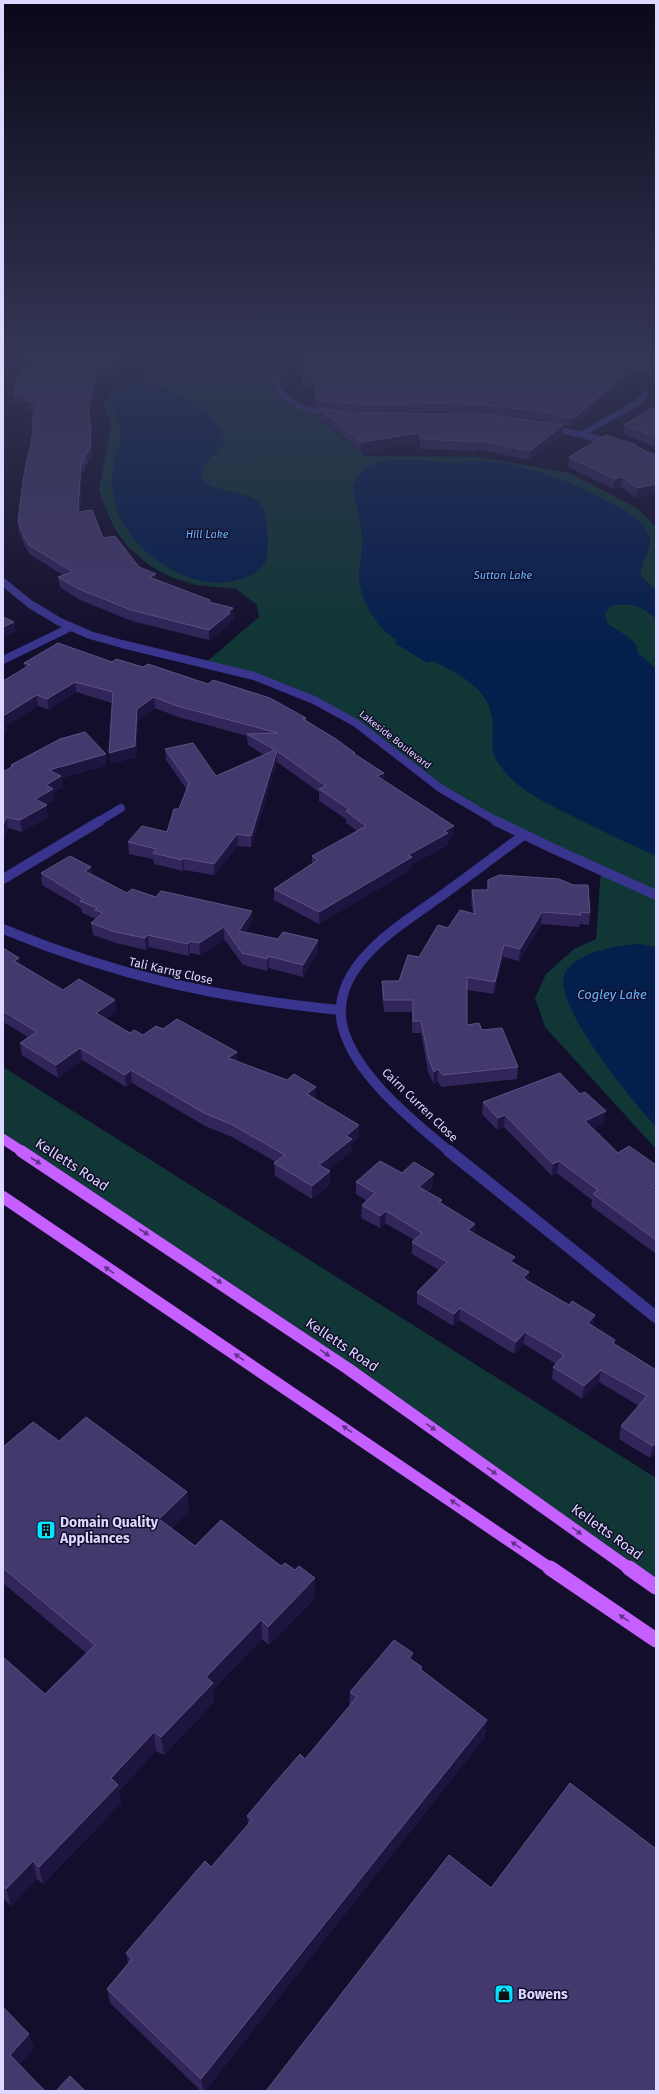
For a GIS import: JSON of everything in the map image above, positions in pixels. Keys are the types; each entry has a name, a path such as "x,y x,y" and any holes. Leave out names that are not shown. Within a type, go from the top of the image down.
{"main road":[{"name":"Kelletts Road","path":"3,1139 347,1368 656,1587"},
{"path":"3,1197 656,1640"}],"street":[{"path":"637,450 656,457"},
{"name":"Lakeside Boulevard","path":"3,582 29,604 71,627 132,648 253,676 290,689 323,704 372,733 407,763 448,793 524,835 656,895"},
{"path":"3,660 71,627"},
{"path":"3,879 121,808"},
{"name":"Cairn Curren Close","path":"524,835 377,943 360,960 350,978 340,1010 343,1028 350,1045 365,1070 384,1092 472,1170 554,1238 656,1317"},
{"name":"Tali Karng Close","path":"3,930 112,970 155,982 208,994 340,1010"}],"green space":[{"path":"107,450 357,450 365,456 479,457 570,473 637,508 656,527 656,1149 545,1027 535,998 546,974 574,949 596,939 601,870 472,808 371,733 296,691 204,664 259,617 257,605 236,589 196,585 171,577 152,567 129,548 114,528 99,491"},
{"path":"3,1067 656,1478 656,1586 3,1139"}],"water":[{"name":"Hill Lake","path":"117,450 219,450 205,464 201,476 205,482 213,487 254,498 261,504 265,513 268,538 267,557 259,570 244,578 227,582 209,582 191,578 174,571 158,561 131,536 115,505 112,479"},
{"name":"Sutton Lake","path":"392,460 421,460 449,464 470,461 491,462 527,468 562,480 595,495 632,515 642,523 650,538 650,544 642,565 641,576 656,590 656,619 641,608 631,605 611,606 605,614 608,624 631,639 636,645 638,653 656,669 656,856 552,806 522,788 506,773 495,757 492,748 492,716 488,704 475,686 433,661 427,663 395,643 397,640 382,628 370,612 362,595 360,585 359,572 362,537 353,487 357,478 365,469 380,462"},
{"name":"Cogley Lake","path":"639,944 656,947 656,1127 597,1053 570,1006 564,987 565,973 570,966 578,960 609,948"}],"building":[{"path":"30,450 88,450 87,454 84,454 84,462 81,462 78,512 92,510 103,538 115,536 139,567 156,574 149,577 210,600 209,602 233,608 228,612 230,613 209,630 131,610 79,589 58,577 73,572 29,545 18,522 23,480"},
{"path":"581,450 642,450 656,459 656,484 637,488 622,477 615,479 569,457"},
{"path":"3,617 14,622 3,627"},
{"path":"58,643 112,662 116,659 143,667 148,664 208,684 213,680 270,698 306,718 303,719 336,739 355,753 353,753 384,773 377,776 454,826 444,831 448,833 408,855 412,857 319,912 274,889 318,860 312,856 366,826 346,811 350,810 319,789 326,786 277,751 251,836 237,834 214,864 183,858 182,860 153,853 156,849 128,842 142,826 167,832 174,809 179,809 189,783 165,749 193,743 216,776 275,750 247,734 278,733 177,706 154,697 137,709 135,746 109,753 113,692 75,682 47,699 37,695 3,716 3,681 30,665 24,663"},
{"path":"85,732 106,754 49,770 61,776 46,785 53,789 35,799 47,805 20,820 6,817 3,826 3,772 13,766 11,765 60,739"},
{"path":"70,856 91,867 85,871 127,893 132,889 156,897 161,891 252,911 239,931 278,939 283,932 318,940 303,965 268,956 267,959 242,953 224,927 199,943 189,941 188,944 148,935 145,938 115,932 91,923 103,913 95,910 97,908 80,901 83,899 41,873"},
{"path":"499,875 559,879 573,885 588,885 590,913 580,912 581,915 542,912 520,949 504,945 495,982 467,977 467,1025 479,1023 482,1030 502,1028 518,1067 443,1075 438,1069 434,1072 429,1060 421,1021 413,1021 413,1000 384,1000 382,981 399,981 408,955 419,957 438,925 448,928 460,910 475,914 472,890 488,890 488,880"},
{"path":"3,948 19,958 14,961 63,990 79,979 115,1000 96,1013 130,1033 134,1030 143,1035 156,1026 163,1029 177,1019 237,1052 228,1058 287,1080 294,1074 316,1087 307,1094 359,1125 346,1136 352,1139 319,1165 330,1171 312,1186 274,1163 285,1155 231,1124 204,1113 131,1070 125,1075 80,1048 56,1065 20,1043 37,1032 3,1011"},
{"path":"560,1073 580,1094 585,1092 606,1111 585,1121 618,1153 629,1146 656,1165 656,1183 652,1186 656,1188 656,1240 593,1194 598,1190 559,1161 553,1164 505,1115 498,1118 483,1102"},
{"path":"380,1161 402,1173 414,1162 434,1174 419,1187 442,1200 439,1202 475,1224 468,1230 515,1257 510,1261 529,1272 523,1278 569,1305 572,1301 595,1315 588,1323 615,1340 613,1343 656,1370 656,1442 653,1446 621,1426 647,1396 601,1370 584,1386 553,1367 564,1355 525,1332 516,1342 460,1308 454,1314 417,1292 447,1262 412,1242 422,1233 386,1211 380,1216 362,1205 375,1193 356,1182"},
{"path":"86,1417 187,1492 159,1519 195,1546 221,1520 281,1566 285,1563 295,1570 299,1566 315,1578 268,1627 261,1620 206,1677 213,1683 161,1737 154,1732 111,1778 118,1785 39,1867 33,1861 6,1889 3,1885 3,1657 45,1694 95,1645 3,1568 3,1447 33,1422 59,1441"},
{"path":"394,1640 413,1653 409,1658 422,1667 420,1669 487,1720 201,2079 107,1989 132,1959 126,1953 205,1861 211,1867 252,1820 247,1816 300,1754 305,1759 357,1697 350,1692"},
{"name":"Bowens","path":"570,1783 656,1849 656,2091 266,2091 449,1855 491,1888"},
{"path":"3,2007 29,2034 10,2055 45,2091 3,2091"},
{"path":"70,2076 85,2091 56,2091"}],"place":[{"name":"Domain Quality Appliances","path":"46,1530"},
{"name":"Bowens","path":"504,1994"}]}
